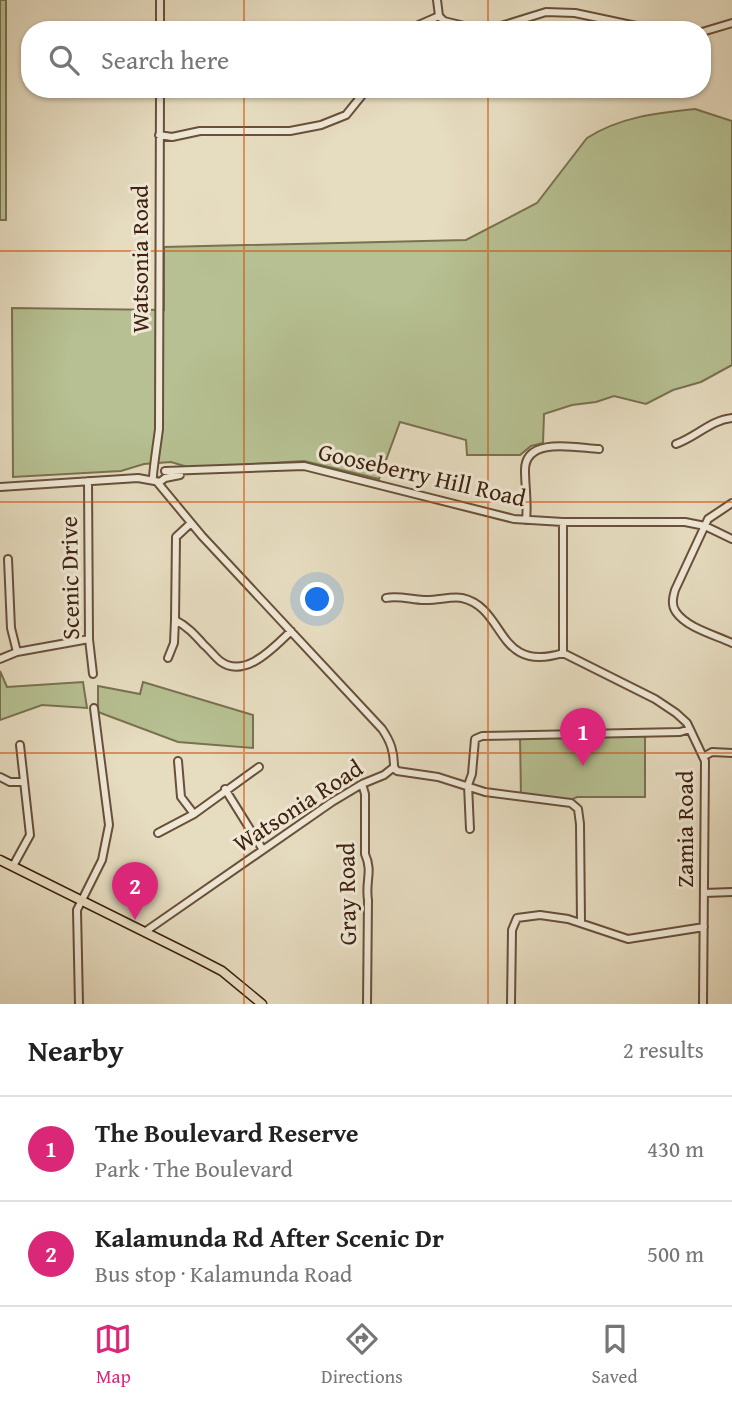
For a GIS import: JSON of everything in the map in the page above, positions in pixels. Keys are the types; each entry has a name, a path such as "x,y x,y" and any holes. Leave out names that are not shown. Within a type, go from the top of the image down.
{"main road":[{"path":"0,860 222,971 262,1004"}],"street":[{"path":"160,0 160,21"},
{"path":"438,0 439,16 444,21"},
{"path":"517,21 546,12 575,13 613,21"},
{"path":"428,21 439,16"},
{"path":"711,30 732,23"},
{"name":"Watsonia Road","path":"146,931 332,802 394,767 394,752 382,729 191,523 166,493 159,476 160,98"},
{"path":"159,135 172,137 200,131 290,131 321,125 346,115 360,98"},
{"path":"676,444 692,438 719,419 732,418"},
{"path":"526,520 528,503 525,465 532,452 547,446 600,449"},
{"name":"Gooseberry Hill Road","path":"0,487 292,466 318,468 526,520 685,522 705,526 732,539"},
{"name":"Scenic Drive","path":"88,481 89,639 93,674"},
{"path":"732,503 712,516 705,526 672,602 675,612 691,624 732,643"},
{"path":"386,598 462,598 483,610 513,648 528,657 548,658 563,653 564,522"},
{"path":"168,658 174,643 176,537 191,523"},
{"path":"8,559 11,628 17,652"},
{"path":"175,620 185,625 221,662 231,666 261,659 291,631"},
{"path":"0,659 17,652 89,639"},
{"name":"Zamia Road","path":"563,653 655,699 682,718 705,761 703,1004"},
{"path":"79,1004 79,917 83,901 102,860 108,831 94,708"},
{"path":"470,829 468,785 472,774 475,739 482,736 680,732 690,729"},
{"path":"13,866 30,835 20,745"},
{"path":"703,757 712,752 732,753"},
{"path":"178,761 181,797 194,814"},
{"path":"158,833 194,814 259,766"},
{"path":"394,767 397,771 438,777 485,792 571,803 578,809 580,824 581,922"},
{"path":"0,777 10,782 24,782"},
{"name":"Gray Road","path":"362,784 365,794 365,850 370,874 366,889 367,1004"},
{"path":"225,789 263,850"},
{"path":"704,894 732,892"},
{"path":"511,1004 512,930 517,918 540,915 581,922 628,939 704,927"},
{"name":"Watsonia Road","path":"157,937 159,929 169,917"}],"green space":[{"path":"0,0 6,0 6,220 0,220"},
{"path":"695,109 732,121 732,365 701,382 673,390 646,404 614,396 544,414 543,443 531,446 520,455 467,455 466,440 400,422 379,479 304,461 191,468 171,462 144,464 121,471 13,477 12,308 164,310 164,247 466,240 537,203 587,138 625,121 652,114"},
{"path":"0,671 7,687 83,682 87,708 42,705 0,720"},
{"path":"143,682 253,715 253,748 178,742 98,712 98,686 140,694"},
{"path":"645,733 645,797 577,797 565,803 521,798 520,735"}],"place":[{"name":"The Boulevard Reserve","path":"583,766"},
{"name":"Kalamunda Rd After Scenic Dr","path":"135,920"}]}
